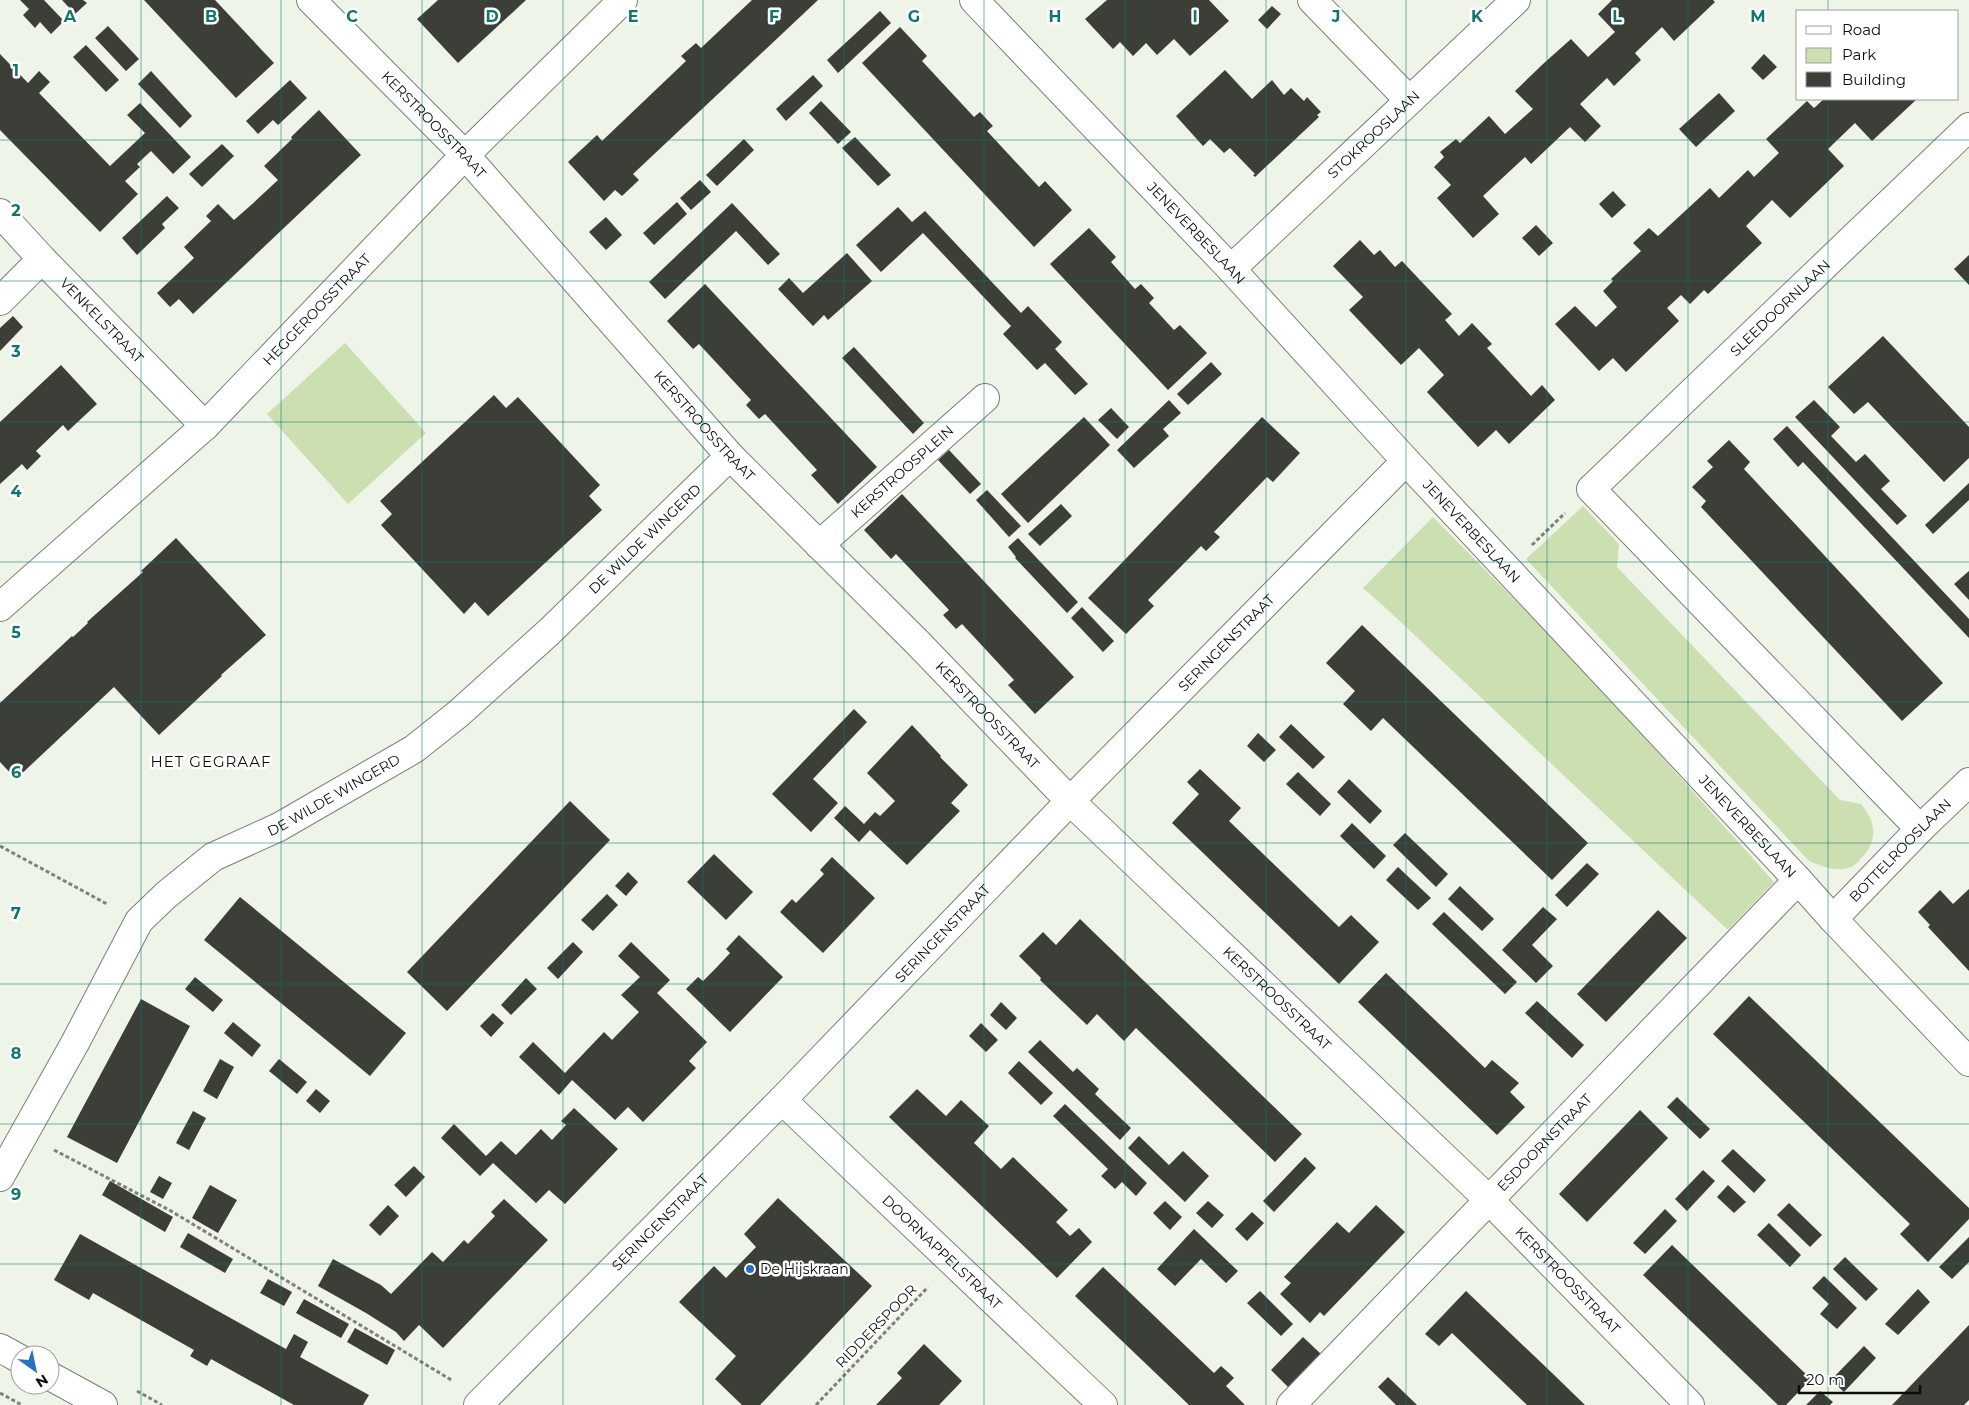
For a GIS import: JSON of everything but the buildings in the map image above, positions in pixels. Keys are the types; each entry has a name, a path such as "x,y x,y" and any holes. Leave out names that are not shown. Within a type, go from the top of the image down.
{"street":[{"name":"KERSTROOSSTRAAT","path":"311,0 465,155 730,456 917,642 1070,801 1488,1199 1690,1405"},
{"name":"HEGGEROOSSTRAAT","path":"0,607 205,426 465,155 623,0"},
{"name":"JENEVERBESLAAN","path":"974,0 1230,268 1406,461 1969,1062"},
{"path":"1312,0 1409,100"},
{"name":"STOKROOSLAAN","path":"1230,268 1516,0"},
{"name":"SLEEDOORNLAAN","path":"1591,489 1969,128"},
{"name":"VENKELSTRAAT","path":"0,213 42,259 205,426"},
{"path":"0,301 42,259"},
{"name":"KERSTROOSPLEIN","path":"819,545 985,398"},
{"name":"DE WILDE WINGERD","path":"0,1177 75,1043 139,921 166,895 213,857 279,828 414,749 458,714 549,632 730,456"},
{"name":"SERINGENSTRAAT","path":"481,1402 782,1100 1070,801 1406,461"},
{"path":"1591,489 1920,829"},
{"name":"BOTTELROOSLAAN","path":"1833,919 1920,829 1969,782"},
{"name":"ESDOORNSTRAAT","path":"1291,1405 1798,880"},
{"name":"DOORNAPPELSTRAAT","path":"782,1100 951,1263 1103,1405"},
{"path":"60,1382 102,1405"}],"path":[{"path":"1507,569 1591,489"},
{"path":"0,846 139,921"},
{"path":"24,1134 172,1211 481,1402"},
{"name":"RIDDERSPOOR","path":"816,1405 951,1263"},
{"path":"0,1393 22,1405"}],"green space":[{"path":"345,343 426,433 348,504 267,414"},
{"path":"1583,506 1619,544 1617,567 1840,800 1861,804 1870,818 1873,832 1870,846 1855,865 1846,869 1835,869 1809,861 1526,559"},
{"path":"1433,517 1584,670 1774,882 1728,930 1363,588"}],"place":[{"name":"De Hijskraan","path":"750,1269"}],"district":[{"name":"HET GEGRAAF","path":"211,762"}]}
